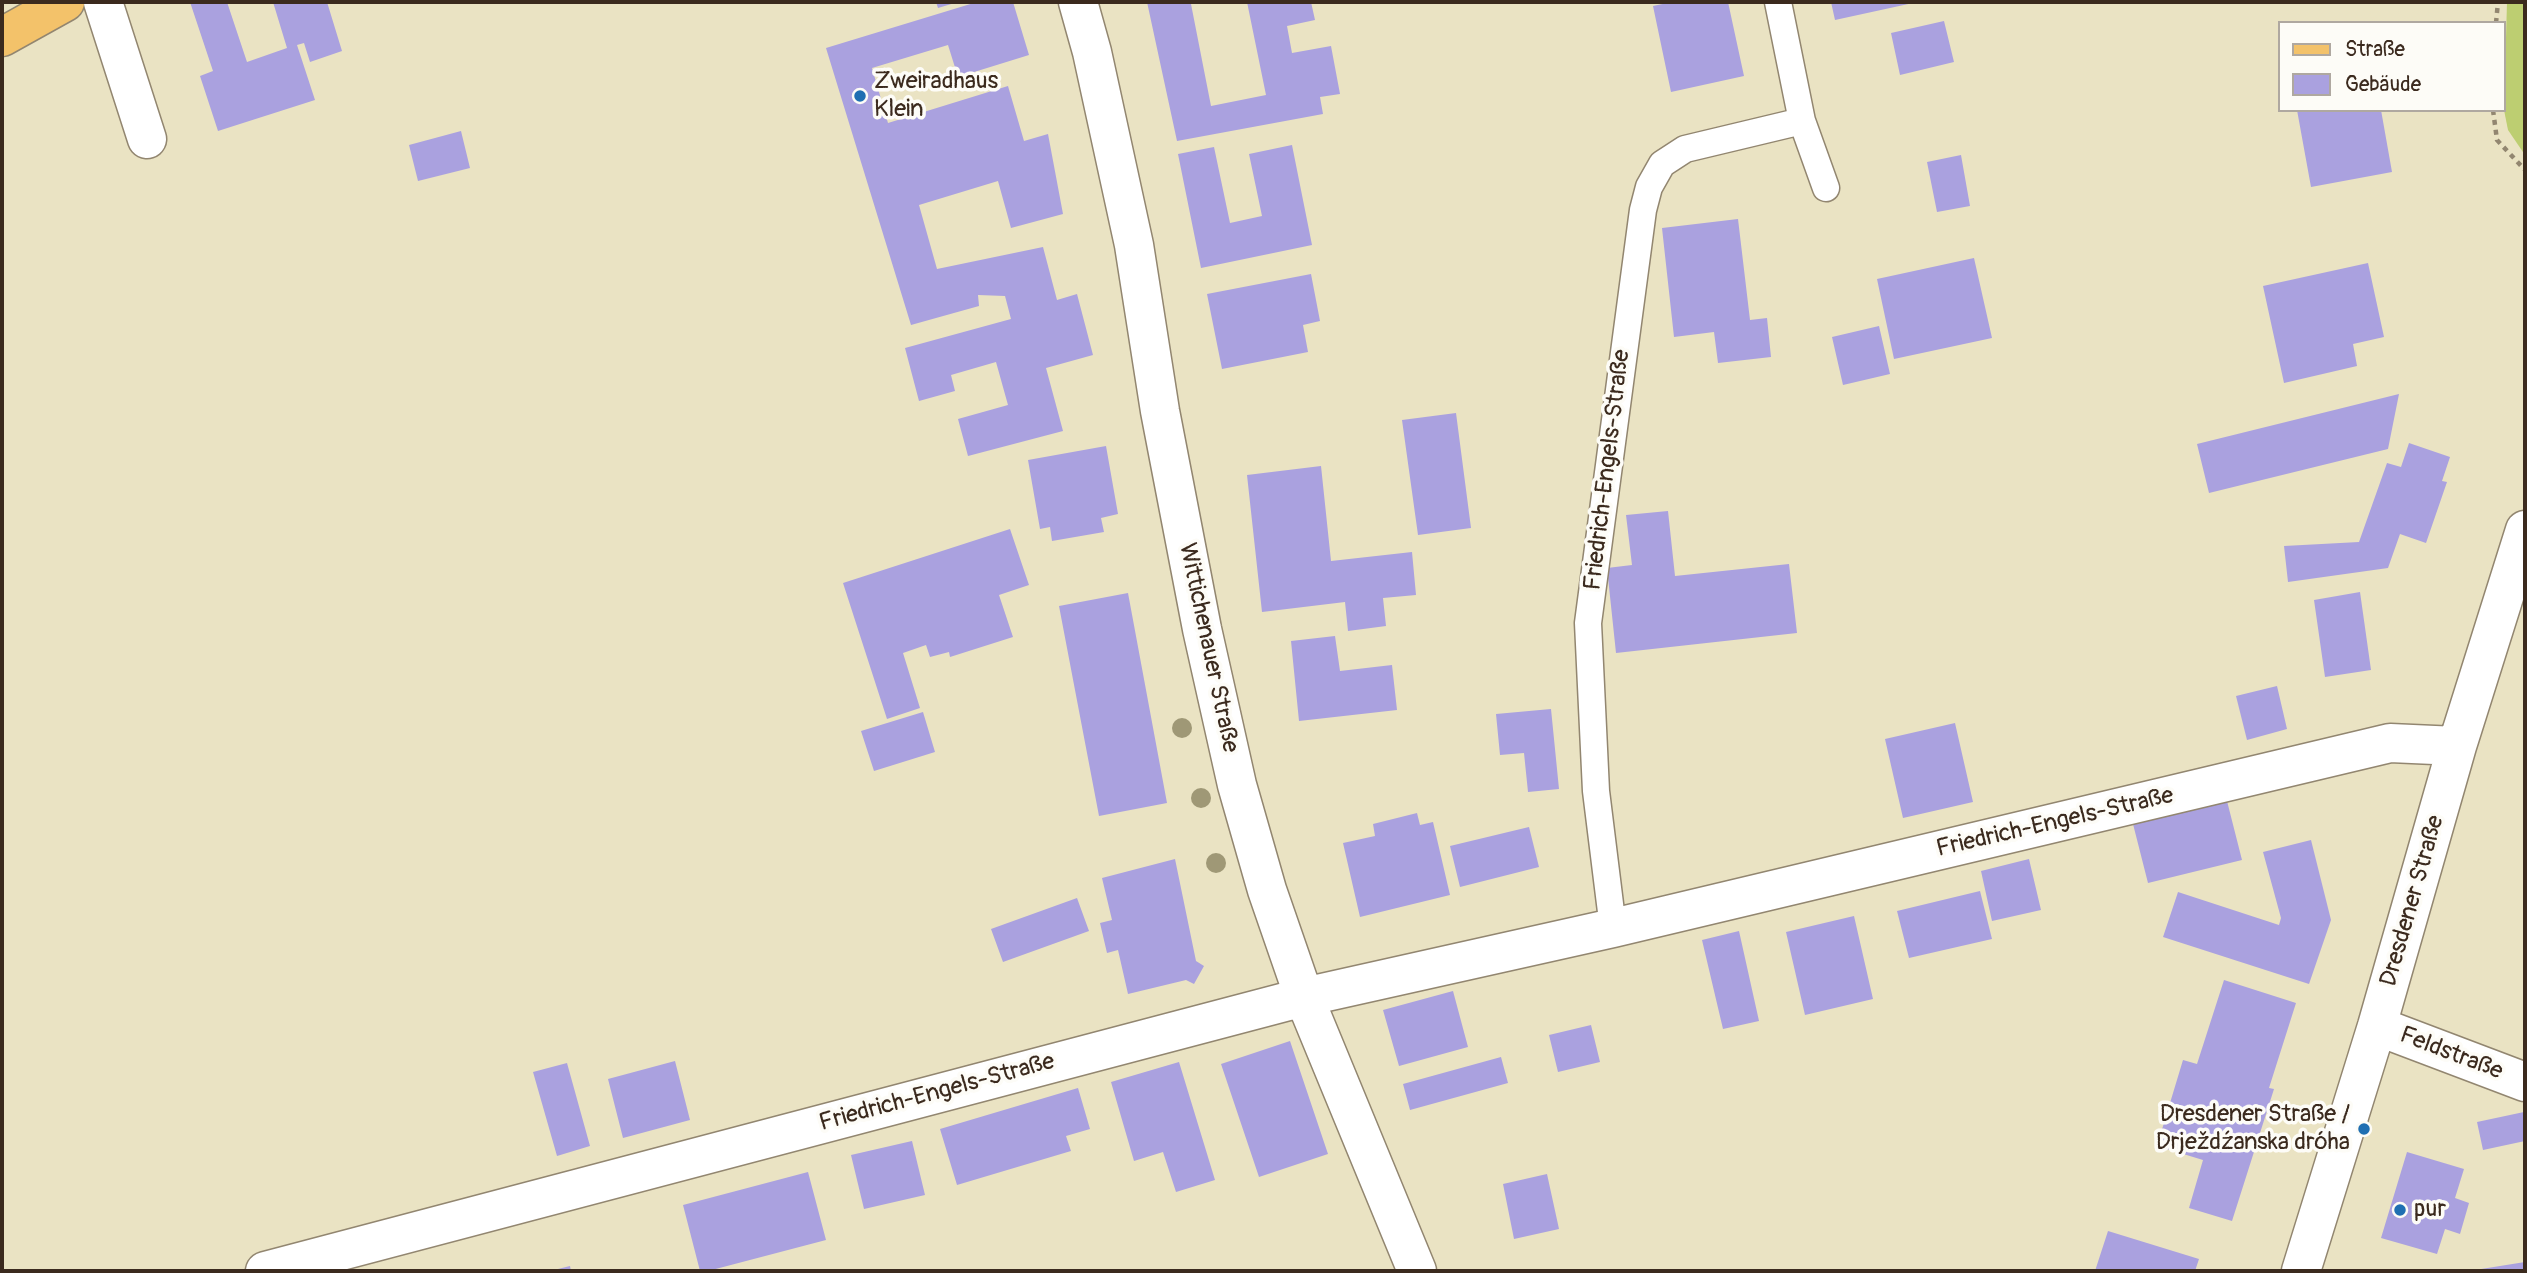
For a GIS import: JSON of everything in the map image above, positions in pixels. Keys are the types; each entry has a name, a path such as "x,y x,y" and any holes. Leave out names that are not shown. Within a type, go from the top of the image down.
{"main road":[{"path":"2,37 65,2"}],"street":[{"path":"103,2 147,139"},
{"name":"Wittichenauer Straße","path":"1078,2 1092,52 1134,246 1162,423 1202,629 1237,785 1267,890 1304,996 1417,1271"},
{"name":"Dresdener Straße","path":"2301,1271 2377,1026 2458,746 2511,616 2525,530"},
{"name":"Friedrich-Engels-Straße","path":"265,1271 1304,996 1613,928 2390,743 2458,746"},
{"name":"Feldstraße","path":"2377,1026 2525,1082"}],"lane":[{"path":"1778,2 1802,121 1826,188"},
{"name":"Friedrich-Engels-Straße","path":"1613,928 1596,791 1588,624 1643,210 1649,187 1662,164 1685,149 1802,121"}],"path":[{"path":"2497,21 2498,2"},
{"path":"2493,112 2497,139 2525,170"}],"green space":[{"path":"2507,2 2525,2 2525,155 2508,130 2504,112"}],"building":[{"path":"190,2 227,2 247,62 287,48 273,2 327,2 342,51 310,62 304,43 297,45 315,100 218,131 200,76 213,71"},
{"path":"936,2 958,2 938,8"},
{"path":"977,2 1013,2 1029,55 958,77 948,45 872,68 888,123 1008,86 1024,141 1048,134 1063,214 1011,228 998,181 919,205 937,269 1043,247 1057,300 1077,294 1093,355 1046,368 1063,431 968,456 958,419 1008,405 996,362 951,375 955,391 919,401 905,348 1011,319 1005,296 978,295 979,306 911,325 826,48"},
{"path":"1147,2 1196,2 1191,4 1211,106 1266,95 1247,2 1311,2 1315,20 1287,26 1292,53 1331,46 1340,94 1320,97 1323,114 1177,141"},
{"path":"1672,2 1728,2 1744,76 1671,92 1653,6"},
{"path":"1831,2 1913,2 1913,3 1835,20"},
{"path":"1944,21 1954,62 1900,75 1891,33"},
{"path":"2297,112 2381,112 2392,172 2311,187"},
{"path":"461,131 470,168 418,181 409,145"},
{"path":"1292,145 1312,245 1201,268 1178,154 1214,147 1230,223 1262,216 1249,154"},
{"path":"1961,155 1970,206 1937,212 1927,162"},
{"path":"1738,219 1750,320 1767,318 1771,357 1718,363 1714,332 1674,337 1662,228"},
{"path":"1974,258 1992,338 1894,359 1877,279"},
{"path":"2368,263 2384,337 2353,344 2357,366 2284,383 2263,286"},
{"path":"1311,274 1320,321 1303,325 1308,352 1222,369 1207,294"},
{"path":"1879,326 1890,374 1843,385 1832,337"},
{"path":"2399,394 2388,449 2209,493 2197,444"},
{"path":"1456,413 1471,528 1418,535 1402,420"},
{"path":"2409,443 2450,457 2442,481 2447,482 2426,543 2400,534 2388,568 2288,582 2284,546 2359,542 2387,463 2401,467"},
{"path":"1106,446 1118,514 1101,518 1104,532 1052,541 1050,527 1040,529 1028,460"},
{"path":"1321,466 1331,561 1412,552 1416,595 1383,598 1386,626 1348,631 1345,602 1262,612 1247,475"},
{"path":"1668,511 1675,576 1789,564 1797,633 1616,653 1607,568 1632,565 1626,515"},
{"path":"1010,529 1029,585 999,595 1013,637 950,657 949,652 930,657 926,645 903,653 920,708 887,719 843,583"},
{"path":"2360,592 2371,670 2325,677 2314,600"},
{"path":"1128,593 1167,803 1099,816 1059,606"},
{"path":"1335,636 1340,671 1392,665 1397,710 1299,721 1291,641"},
{"path":"2277,686 2287,729 2247,740 2236,696"},
{"path":"1551,709 1559,789 1528,792 1524,753 1500,755 1496,714"},
{"path":"923,712 935,752 874,771 861,731"},
{"path":"1955,723 1973,802 1903,818 1885,739"},
{"path":"2227,801 2242,860 2148,883 2133,824"},
{"path":"1417,813 1420,825 1433,822 1450,895 1360,917 1343,843 1375,836 1373,824"},
{"path":"1529,827 1539,867 1460,887 1450,846"},
{"path":"2311,840 2331,920 2309,984 2163,937 2178,892 2279,925 2281,918 2263,852"},
{"path":"1175,859 1196,961 1204,966 1194,984 1186,980 1128,994 1118,950 1107,953 1100,923 1112,920 1102,878"},
{"path":"2029,859 2041,910 1992,921 1981,871"},
{"path":"1980,891 1992,939 1909,958 1897,911"},
{"path":"1077,898 1089,931 1003,962 991,929"},
{"path":"1854,916 1873,999 1805,1015 1786,932"},
{"path":"1739,931 1759,1021 1723,1029 1702,940"},
{"path":"2224,980 2296,1003 2269,1088 2274,1089 2232,1221 2189,1208 2203,1160 2157,1146 2183,1060 2197,1064"},
{"path":"1453,991 1468,1047 1399,1066 1383,1010"},
{"path":"1591,1025 1600,1062 1558,1072 1549,1035"},
{"path":"1290,1041 1328,1154 1259,1177 1221,1064"},
{"path":"1501,1057 1508,1083 1410,1110 1403,1084"},
{"path":"675,1061 690,1120 623,1138 608,1079"},
{"path":"1179,1062 1215,1180 1176,1192 1163,1152 1134,1161 1111,1082"},
{"path":"567,1063 590,1146 557,1156 533,1072"},
{"path":"1078,1088 1090,1129 1066,1136 1071,1151 957,1185 940,1129"},
{"path":"2524,1112 2525,1141 2483,1150 2477,1122"},
{"path":"912,1141 925,1195 864,1209 851,1155"},
{"path":"2407,1152 2464,1169 2455,1198 2469,1203 2460,1234 2445,1229 2437,1254 2381,1238"},
{"path":"808,1172 826,1240 700,1271 683,1205"},
{"path":"1547,1174 1559,1229 1514,1239 1503,1184"},
{"path":"2108,1231 2199,1259 2195,1271 2095,1271"},
{"path":"2525,1262 2525,1271 2475,1271 2475,1270"},
{"path":"570,1266 571,1271 554,1271 554,1270"}],"place":[{"name":"Zweiradhaus Klein","path":"860,96"},
{"name":"Dresdener Straße / Drježdźanska dróha","path":"2364,1129"},
{"name":"pur","path":"2400,1210"}]}
